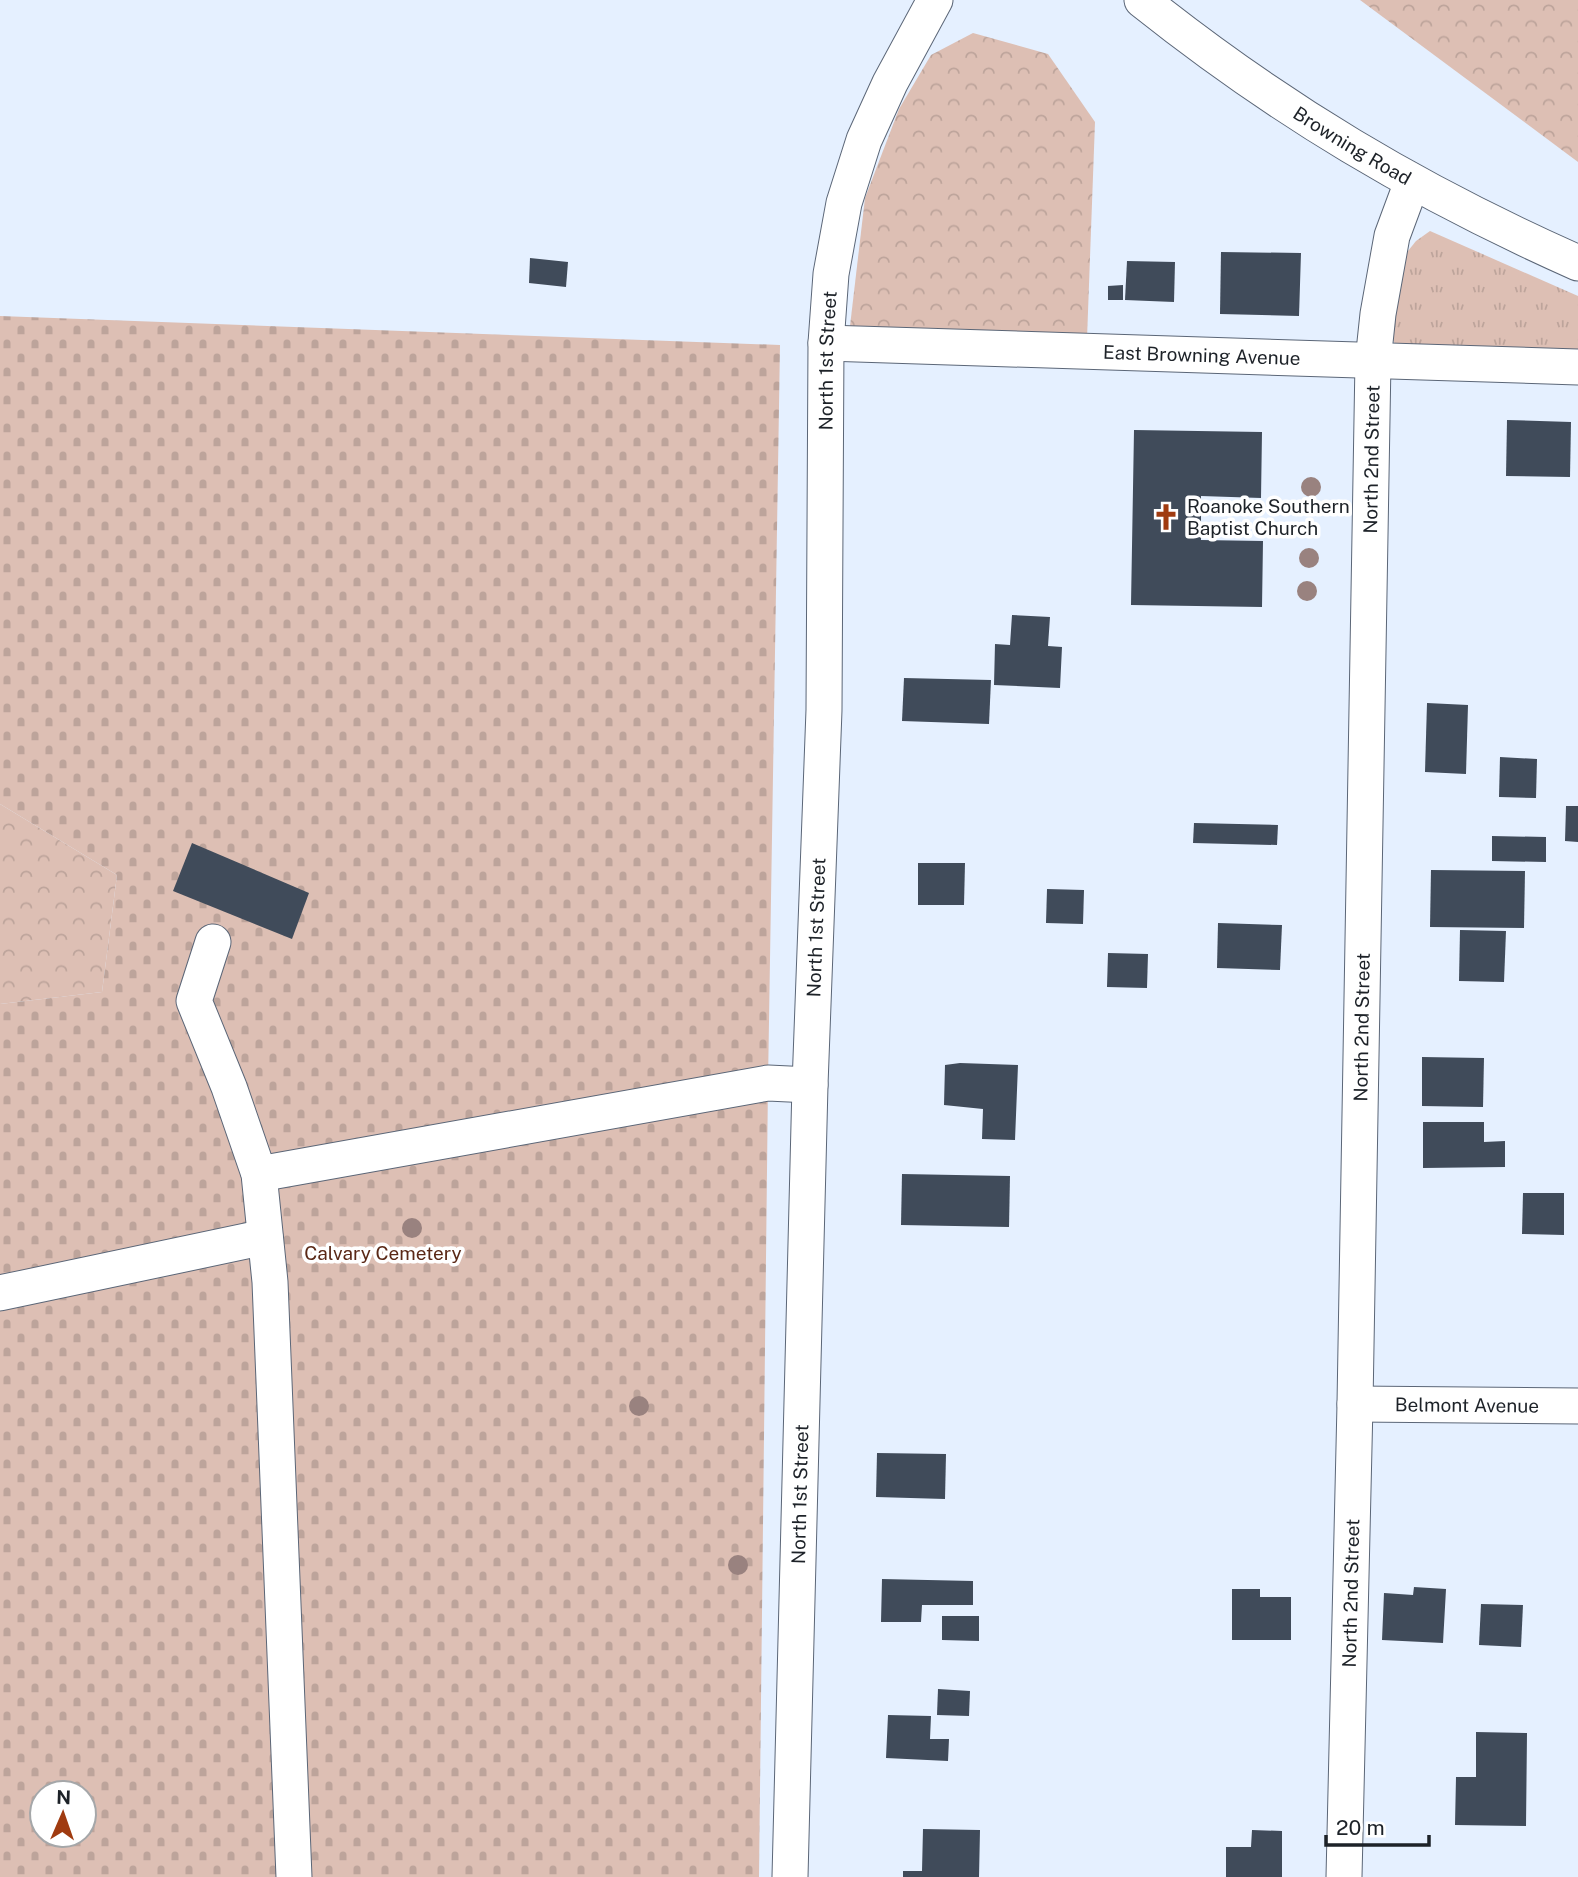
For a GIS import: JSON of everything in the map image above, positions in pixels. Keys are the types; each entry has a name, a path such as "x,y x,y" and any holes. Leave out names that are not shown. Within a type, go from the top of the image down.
{"street":[{"name":"North 1st Street","path":"790,1877 810,1085 824,710 826,344 831,274 844,203 864,140 890,83 935,0"},
{"name":"Browning Road","path":"1142,0 1204,49 1330,135 1478,217 1578,263"},
{"name":"North 2nd Street","path":"1344,1877 1356,1404 1373,361 1378,314 1392,236 1412,182"},
{"name":"East Browning Avenue","path":"826,344 1578,367"},
{"path":"213,942 194,1001 229,1087 259,1174 265,1237 271,1310 294,1877"},
{"path":"259,1174 768,1083 810,1085"},
{"path":"0,1293 265,1237"},
{"name":"Belmont Avenue","path":"1356,1404 1578,1406"}],"green space":[{"path":"1360,0 1578,0 1578,162"},
{"path":"973,33 1048,54 1095,122 1087,339 850,326 865,198 899,109 931,55"},
{"path":"1430,231 1578,296 1578,351 1395,344 1391,336 1404,256 1416,241"},
{"name":"Calvary Cemetery","path":"0,316 780,345 759,1877 0,1877 0,1004 102,992 117,875 0,804"},
{"path":"0,804 117,875 102,992 0,1004"}],"building":[{"path":"1221,252 1301,253 1299,316 1220,314"},
{"path":"530,258 568,262 566,287 529,283"},
{"path":"1127,261 1175,262 1174,302 1125,300"},
{"path":"1123,285 1123,300 1108,300 1108,286"},
{"path":"1507,420 1571,422 1570,477 1506,476"},
{"path":"1134,430 1262,432 1261,498 1201,496 1201,540 1263,541 1262,607 1131,605"},
{"path":"1012,615 1050,617 1048,646 1062,647 1060,688 994,685 995,644 1010,645"},
{"path":"904,678 991,680 989,724 902,721"},
{"path":"1427,703 1468,705 1466,774 1425,772"},
{"path":"1500,757 1537,759 1536,798 1499,797"},
{"path":"1566,806 1578,806 1578,842 1565,841"},
{"path":"1194,823 1278,825 1277,845 1193,843"},
{"path":"1492,836 1546,837 1546,862 1492,861"},
{"path":"192,843 309,893 292,939 173,891"},
{"path":"918,863 965,863 964,905 918,905"},
{"path":"1431,870 1525,871 1524,928 1430,927"},
{"path":"1047,889 1084,890 1083,924 1046,923"},
{"path":"1218,923 1282,925 1280,970 1217,968"},
{"path":"1460,930 1506,931 1504,982 1459,981"},
{"path":"1108,953 1148,954 1147,988 1107,987"},
{"path":"1422,1057 1484,1058 1483,1107 1422,1106"},
{"path":"945,1065 1018,1065 1015,1140 982,1139 983,1109 944,1105"},
{"path":"1423,1122 1484,1122 1484,1142 1505,1141 1505,1167 1423,1168"},
{"path":"902,1174 1010,1176 1009,1227 901,1225"},
{"path":"1523,1193 1564,1193 1564,1235 1522,1234"},
{"path":"877,1453 946,1454 945,1499 876,1497"},
{"path":"882,1579 973,1581 973,1605 922,1605 921,1622 881,1622"},
{"path":"1414,1587 1446,1589 1443,1643 1382,1640 1384,1593 1413,1595"},
{"path":"1232,1589 1260,1589 1260,1597 1291,1597 1291,1640 1232,1640"},
{"path":"1481,1604 1523,1605 1521,1647 1479,1645"},
{"path":"942,1616 979,1616 979,1641 942,1640"},
{"path":"938,1689 970,1691 969,1716 937,1715"},
{"path":"888,1715 931,1716 930,1739 949,1739 948,1761 886,1758"},
{"path":"1476,1732 1527,1733 1526,1826 1455,1825 1456,1777 1476,1777"},
{"path":"923,1829 980,1830 979,1877 903,1877 903,1871 922,1871"},
{"path":"1252,1830 1282,1831 1282,1877 1226,1877 1226,1847 1251,1847"}],"place":[{"name":"Roanoke Southern Baptist Church","path":"1166,517"}]}
